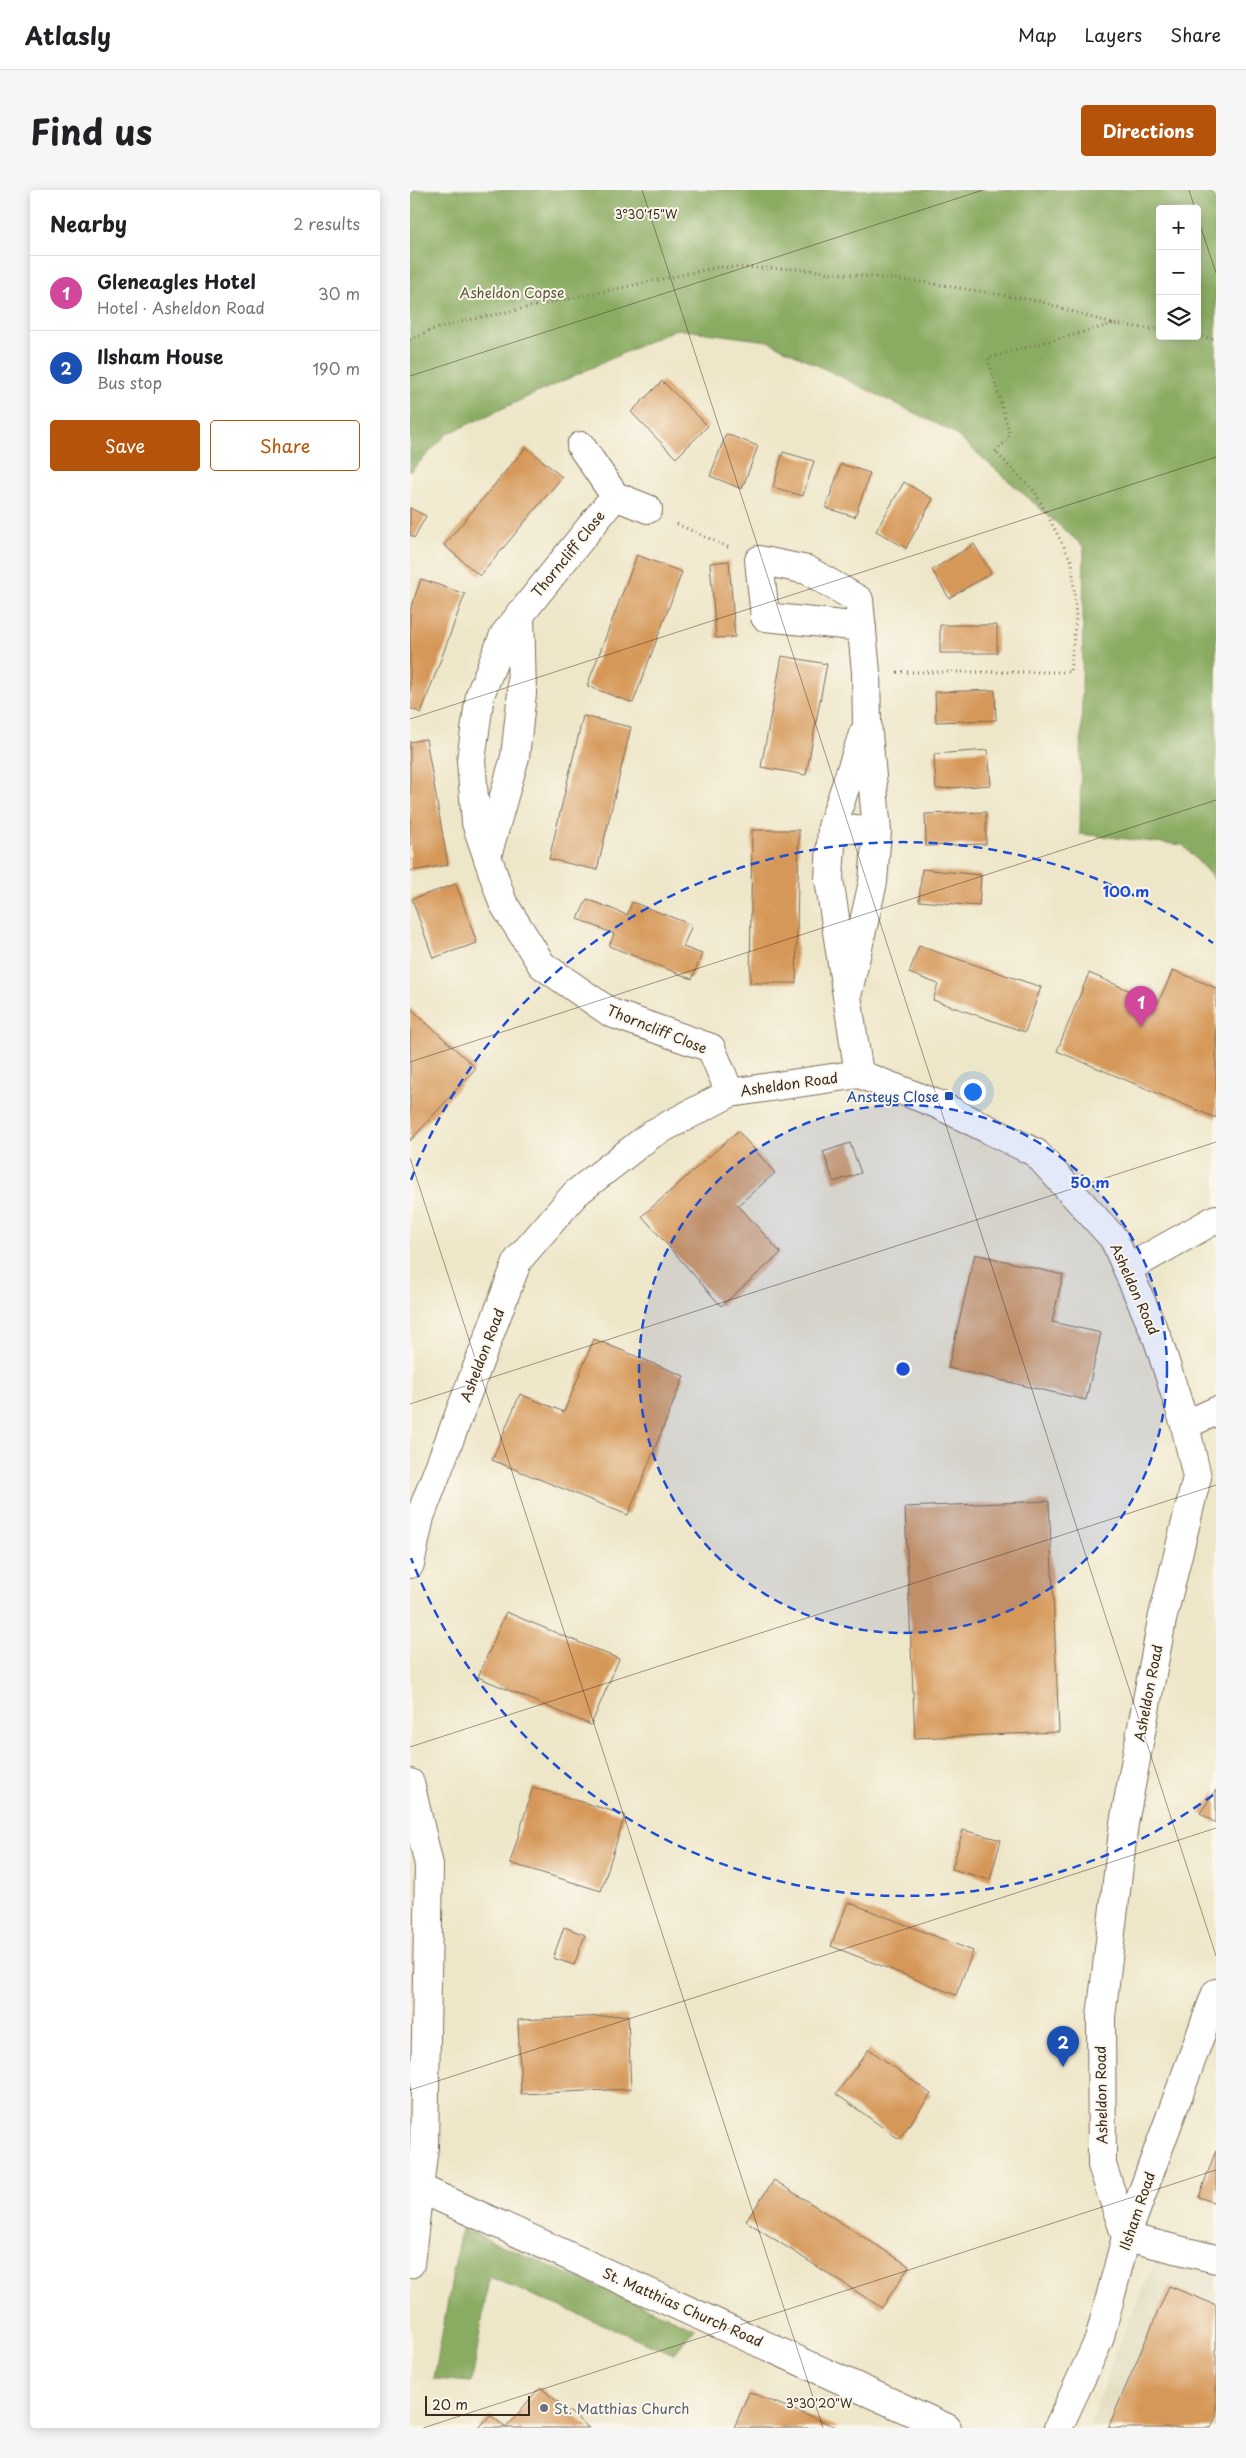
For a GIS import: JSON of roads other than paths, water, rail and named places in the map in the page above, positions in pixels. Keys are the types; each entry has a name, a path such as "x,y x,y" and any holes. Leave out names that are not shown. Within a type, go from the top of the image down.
{"street":[{"path":"581,446 615,496 648,509"},
{"name":"Thorncliff Close","path":"615,496 504,635 480,695 472,760 476,823 503,903 542,965 611,1013 711,1048 730,1093"},
{"path":"847,996 873,882 877,831 867,723 866,672 862,627 859,600 807,570 759,560 765,617 862,627"},
{"path":"487,856 515,758 522,693 520,613"},
{"path":"480,695 522,693"},
{"path":"859,1074 829,879 832,827 867,723"},
{"path":"472,760 515,758"},
{"path":"832,827 877,831"},
{"path":"829,879 873,882"},
{"name":"Asheldon Road","path":"410,1564 420,1516 518,1260 576,1193 652,1134 730,1093 859,1074 937,1104 1036,1153 1114,1239 1158,1340 1186,1425 1197,1477 1162,1620 1124,1823 1100,2017 1102,2165 1126,2237"},
{"path":"1127,1269 1216,1219"},
{"path":"1186,1425 1216,1411"},
{"path":"410,1783 429,1865 424,2147 410,2264"},
{"name":"Ilsham Road","path":"1058,2428 1099,2340 1126,2237 1216,1993"},
{"name":"St. Matthias Church Road","path":"419,2188 947,2428"},
{"path":"1126,2237 1216,2259"}],"place":[{"name":"Gleneagles Hotel","path":"1141,1027"},
{"name":"Ansteys Close","path":"949,1096"},
{"name":"Ilsham House","path":"1063,2067"},
{"name":"St. Matthias Church","path":"544,2408"}],"park label":[{"name":"Asheldon Copse","path":"512,292"}]}
